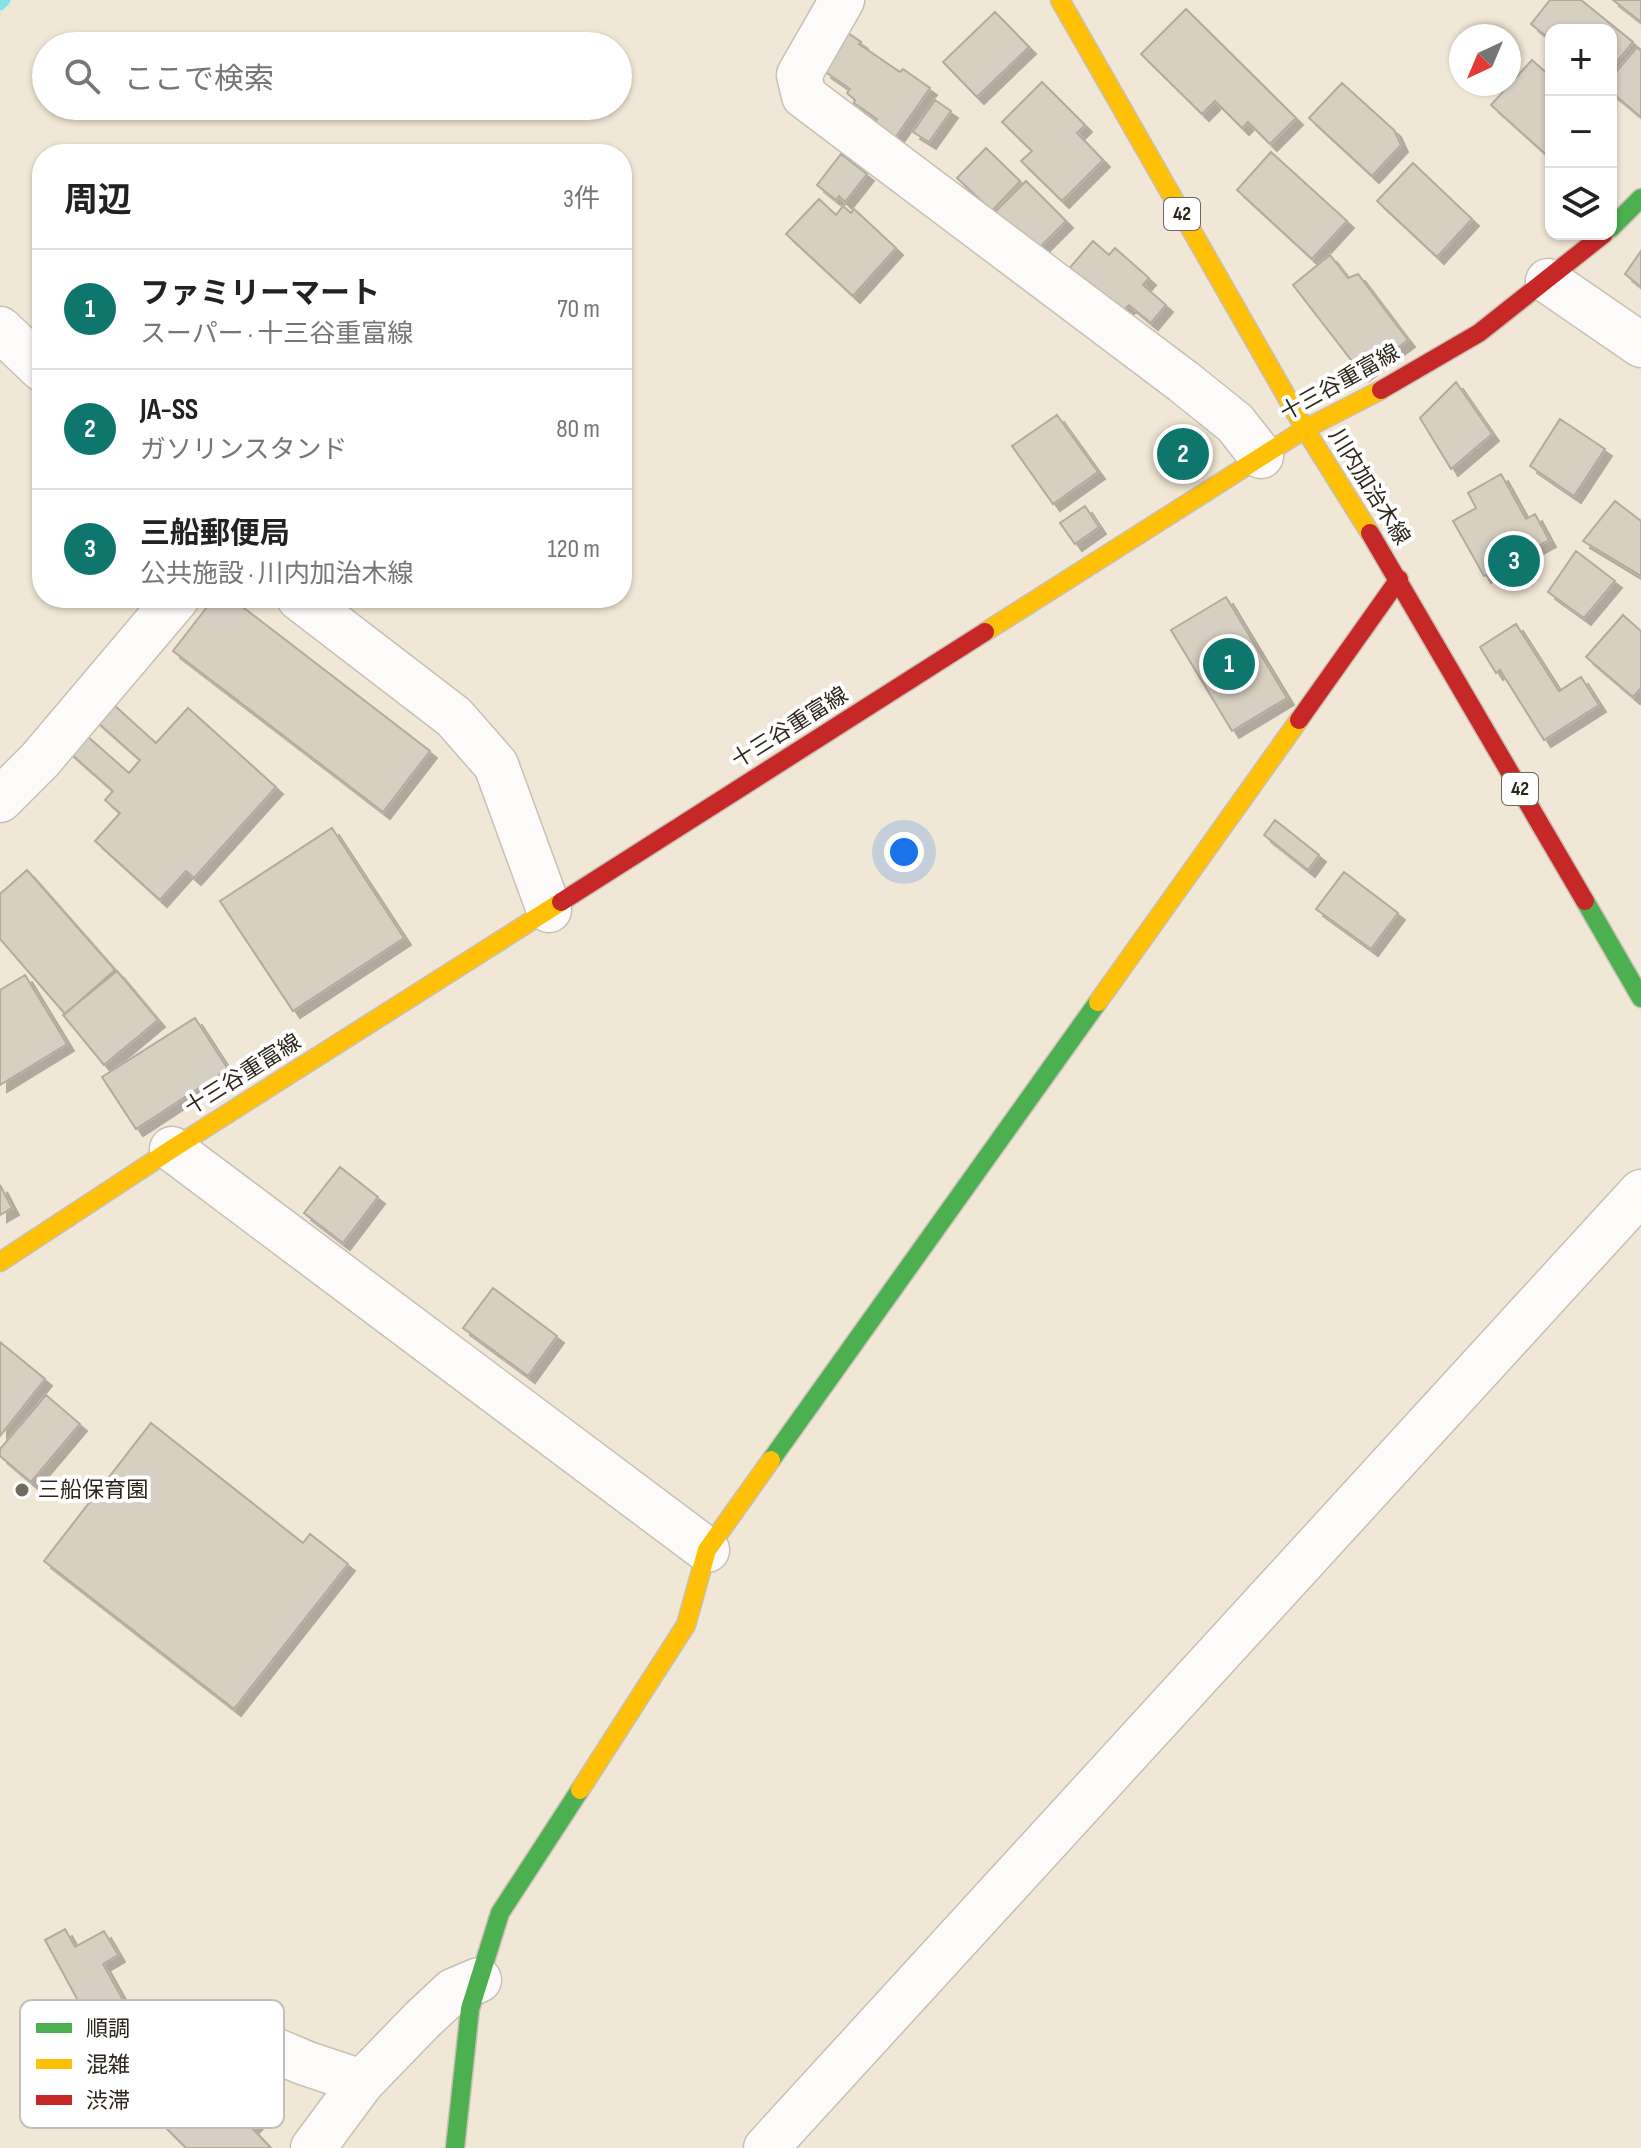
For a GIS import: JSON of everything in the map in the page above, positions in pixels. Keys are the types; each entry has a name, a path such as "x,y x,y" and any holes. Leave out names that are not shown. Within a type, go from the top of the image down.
{"main road":[{"name":"川内加治木線","path":"1060,0 1305,429 1399,579 1641,998"},
{"path":"1617,222 1641,198"},
{"name":"十三谷重富線","path":"0,1262 172,1149 1261,456 1479,333 1597,240"},
{"path":"455,2148 470,2009 500,1913 686,1625 707,1550 1399,579"}],"street":[{"path":"842,0 799,75 804,96 1184,382 1235,423 1261,456"},
{"path":"1548,281 1641,345"},
{"path":"0,329 32,359"},
{"path":"0,800 40,760 169,608"},
{"path":"312,608 454,717 496,765 549,910"},
{"path":"172,1149 707,1550"},
{"path":"766,2148 1641,1192"},
{"path":"313,2148 362,2082 453,1991 479,1980"},
{"path":"284,2054 362,2082"}],"building":[{"path":"1550,0 1581,0 1611,24 1545,24 1545,35 1531,24"},
{"path":"1613,0 1641,0 1641,22"},
{"path":"1186,9 1296,118 1270,144 1248,122 1242,128 1215,101 1202,114 1141,54"},
{"path":"995,12 1029,47 977,97 943,62"},
{"path":"841,28 900,72 903,69 930,88 895,138 875,124 877,119 854,103 855,100 847,93 850,89 824,71"},
{"path":"1617,29 1633,42 1617,62"},
{"path":"1637,47 1641,51 1641,117 1617,97 1617,71"},
{"path":"1532,60 1545,72 1545,154 1491,105 1499,96 1521,96 1521,72"},
{"path":"1042,82 1085,125 1077,133 1103,160 1062,201 1021,161 1032,151 1002,122"},
{"path":"1342,83 1394,130 1401,145 1372,176 1309,118"},
{"path":"935,100 951,111 929,142 913,132"},
{"path":"986,148 1020,181 992,211 957,178"},
{"path":"1271,152 1347,221 1312,259 1237,190"},
{"path":"841,154 867,174 845,202 839,196 836,200 817,185"},
{"path":"1413,163 1472,219 1437,257 1377,201"},
{"path":"1026,181 1066,221 1033,254 993,214"},
{"path":"819,199 836,215 843,206 851,213 854,209 896,248 853,296 786,234"},
{"path":"1093,241 1109,255 1115,248 1149,278 1143,285 1166,305 1151,323 1129,305 1121,313 1066,272"},
{"path":"1641,251 1641,287 1625,274"},
{"path":"1330,255 1348,278 1358,274 1408,340 1362,374 1293,285"},
{"path":"1456,382 1492,434 1451,469 1420,418"},
{"path":"1057,415 1098,472 1053,504 1012,446"},
{"path":"1560,419 1605,449 1574,496 1530,466"},
{"path":"1501,474 1526,519 1535,514 1549,540 1484,576 1453,521 1476,508 1468,493"},
{"path":"1615,501 1641,521 1641,576 1583,541"},
{"path":"1085,506 1099,527 1075,544 1060,523"},
{"path":"1576,551 1615,581 1584,618 1548,592"},
{"path":"1226,597 1287,698 1232,731 1171,630"},
{"path":"206,608 244,608 430,751 383,812 173,651"},
{"path":"1623,615 1641,631 1641,688 1633,697 1586,657"},
{"path":"1516,624 1559,691 1581,677 1599,705 1544,740 1500,670 1496,673 1480,647"},
{"path":"104,696 156,743 188,708 276,787 194,878 186,871 160,900 95,841 120,813 105,800 113,791 62,746 78,728 129,773 140,760 88,714"},
{"path":"1275,820 1319,855 1308,870 1264,835"},
{"path":"332,828 404,938 293,1011 220,901"},
{"path":"27,870 115,970 65,1014 0,939 0,894"},
{"path":"1344,872 1398,913 1371,949 1316,909"},
{"path":"117,971 158,1020 104,1065 63,1015"},
{"path":"25,975 67,1044 0,1085 0,990"},
{"path":"195,1018 228,1069 136,1129 102,1077"},
{"path":"340,1167 378,1197 343,1243 304,1213"},
{"path":"0,1185 12,1208 0,1215"},
{"path":"493,1288 557,1336 528,1376 463,1328"},
{"path":"0,1342 45,1379 0,1436"},
{"path":"46,1395 80,1424 31,1482 0,1456 0,1449"},
{"path":"151,1423 303,1543 310,1534 348,1564 234,1709 44,1561"},
{"path":"65,1929 75,1947 104,1931 118,1955 103,1964 123,2000 78,2000 45,1940"},
{"path":"166,2128 252,2128 271,2148 186,2148"}],"waterway":[{"path":"0,5 5,0"}],"traffic: fast":[{"path":"1617,222 1641,198"},
{"path":"1585,901 1641,998"},
{"path":"771,1460 1098,1002"},
{"path":"455,2148 470,2009 500,1913 580,1790"}],"traffic: slow":[{"path":"1060,0 1305,429 1370,533"},
{"path":"985,632 1305,429 1381,390"},
{"path":"1098,1002 1299,720"},
{"path":"0,1262 561,902"},
{"path":"580,1790 686,1625 707,1550 771,1460"}],"traffic: jam":[{"path":"1381,390 1479,333 1596,240"},
{"path":"1370,533 1585,901"},
{"path":"1299,720 1399,579"},
{"path":"561,902 985,632"}],"place":[{"name":"JA-SS","path":"1183,454"},
{"name":"三船郵便局","path":"1514,561"},
{"name":"ファミリーマート","path":"1229,664"},
{"name":"三船保育園","path":"22,1490"}]}
